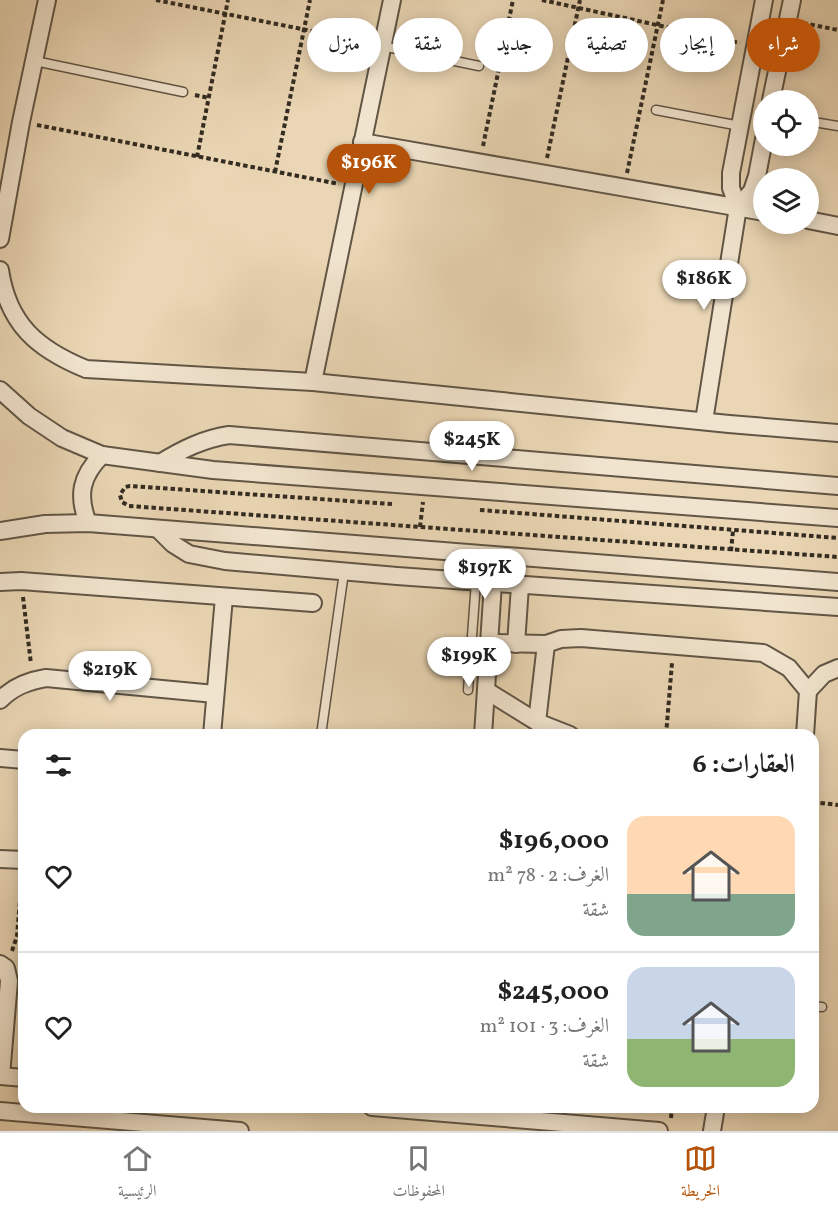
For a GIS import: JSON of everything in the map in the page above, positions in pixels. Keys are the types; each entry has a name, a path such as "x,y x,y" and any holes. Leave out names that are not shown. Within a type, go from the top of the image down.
{"street":[{"path":"0,239 21,122 47,0"},
{"path":"313,382 392,0"},
{"path":"760,18 764,0"},
{"path":"788,18 792,0"},
{"path":"704,421 738,207 731,188 731,173 749,72"},
{"path":"773,90 777,72"},
{"path":"362,142 753,210"},
{"path":"738,207 752,191 761,156"},
{"path":"819,222 838,226"},
{"path":"0,270 3,287 15,315 33,339 58,357 86,369 313,382 838,433"},
{"path":"0,390 29,416 62,438 102,455 213,470 838,518"},
{"path":"160,463 191,445 210,438 230,435 838,486"},
{"path":"88,523 82,505 83,486 87,474 102,455"},
{"path":"0,531 45,524 88,523 838,582"},
{"path":"158,529 173,544 189,554 225,561 520,586 838,607"},
{"path":"688,597 690,571"},
{"path":"0,582 21,581 313,603"},
{"path":"483,729 494,584"},
{"path":"516,644 520,586"},
{"path":"212,729 224,597"},
{"path":"490,643 546,644 561,639 581,638 763,653 789,668 808,691"},
{"path":"537,722 546,644"},
{"path":"805,729 808,691 824,674 838,668"},
{"path":"0,700 8,692 33,680 46,678 215,694"},
{"path":"486,691 537,722 555,729"},
{"path":"0,758 18,760"},
{"path":"0,859 18,860"},
{"path":"0,964 9,974 1,1076 18,1077"},
{"path":"0,1111 18,1112"},
{"path":"24,1113 240,1131"},
{"path":"444,1113 659,1131"},
{"path":"712,1131 715,1113"}],"lane":[{"path":"382,46 475,65"},
{"path":"34,61 183,92"},
{"path":"656,110 740,126"},
{"path":"819,123 838,126"},
{"path":"322,729 344,572"},
{"path":"468,690 476,582"}],"path":[{"path":"156,0 382,46"},
{"path":"197,157 228,0"},
{"path":"275,172 310,0"},
{"path":"480,163 513,0"},
{"path":"542,0 747,44"},
{"path":"543,174 580,0"},
{"path":"624,188 663,0"},
{"path":"820,26 838,30"},
{"path":"21,122 353,187"},
{"path":"399,504 130,486 126,487 120,495 122,502 129,506 420,525 838,557"},
{"path":"417,549 425,486"},
{"path":"411,505 434,507"},
{"path":"470,510 838,538"},
{"path":"729,574 735,510"},
{"path":"21,581 33,680"},
{"path":"666,729 673,644"},
{"path":"819,803 838,805"},
{"path":"0,964 11,952 18,925"}]}
